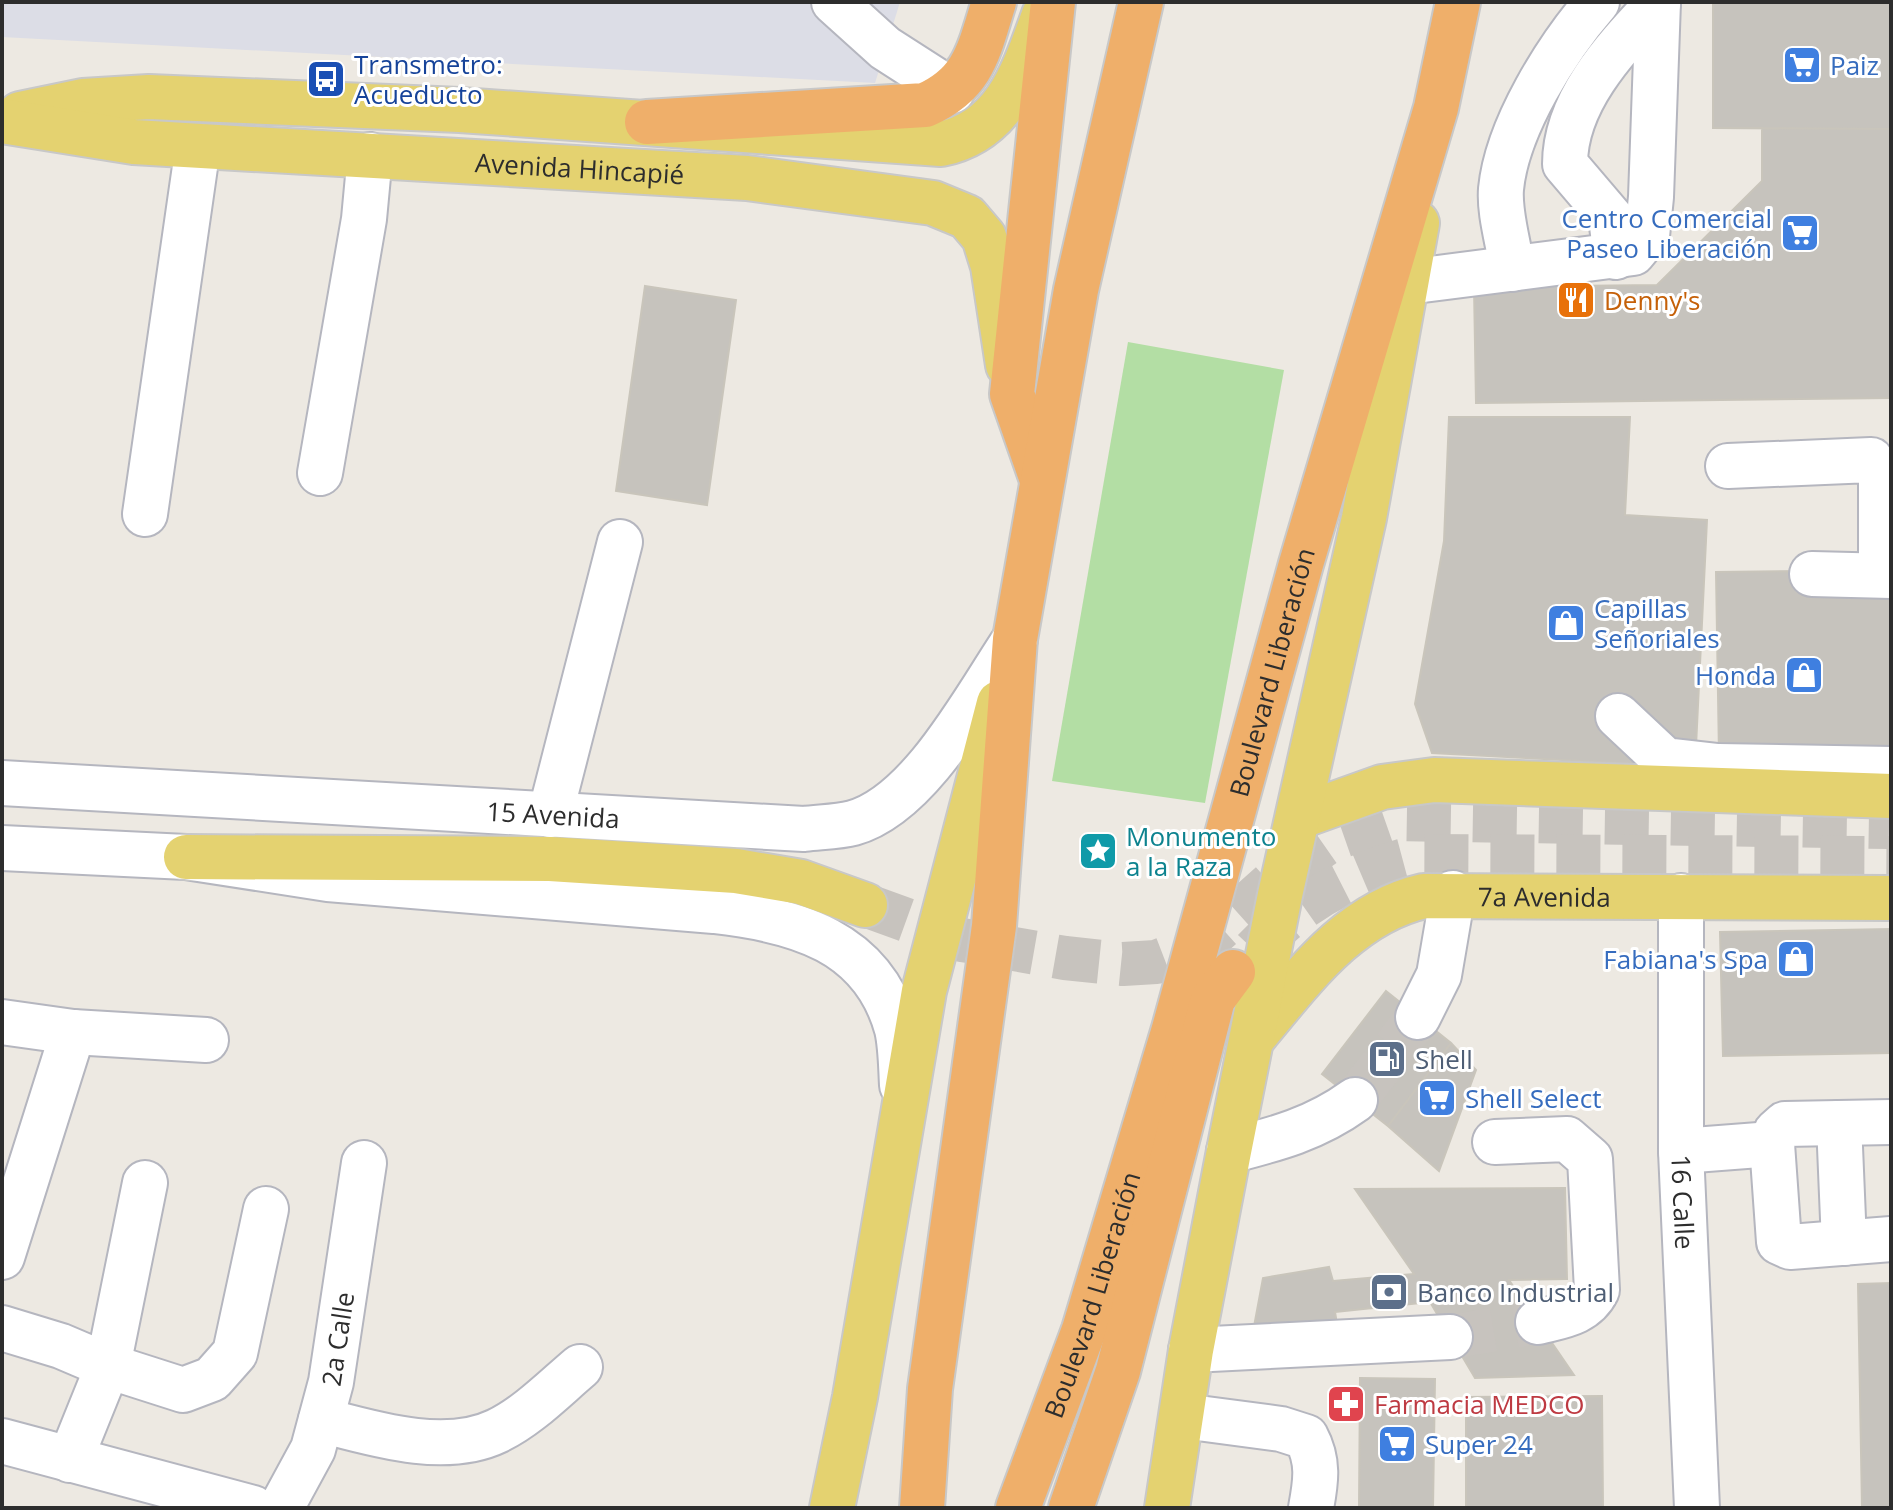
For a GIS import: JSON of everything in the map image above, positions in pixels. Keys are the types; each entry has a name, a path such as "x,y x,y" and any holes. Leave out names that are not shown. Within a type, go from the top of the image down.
{"highway":[{"path":"647,122 899,109 925,105 952,91 972,66 994,2"},
{"path":"1042,479 1012,394 1051,2"},
{"path":"922,1508 930,1389 994,926 1015,639 1076,290 1141,2"},
{"name":"Boulevard Liberación","path":"1018,1508 1084,1330 1152,1104 1301,564 1436,108 1458,2"},
{"path":"1071,1508 1118,1371 1213,999 1233,972"}],"main road":[{"name":"Avenida Hincapié","path":"2,119 83,101 149,97 647,122 924,145 955,141 980,130 1002,109 1023,73 1051,2"},
{"name":"Boulevard Liberación","path":"1167,1508 1191,1350 1229,1151 1280,895 1301,816 1364,518 1436,108"},
{"name":"Avenida Hincapié","path":"2,119 134,142 747,178 947,206 975,225 990,250 1012,394"},
{"path":"832,1508 855,1397 924,991 1015,639"},
{"path":"1301,816 1382,787 1434,780 1891,833"},
{"path":"186,857 550,859 720,870 801,882 865,905"},
{"name":"7a Avenida","path":"1253,1037 1313,968 1352,931 1394,905 1424,896 1453,893 1891,898"},
{"path":"855,1397 863,1508"}],"street":[{"path":"834,2 885,48 952,91"},
{"path":"1512,269 1501,190 1513,136 1573,30 1597,2"},
{"path":"1616,257 1611,218 1565,164 1565,140 1589,87 1617,47 1658,2"},
{"path":"1407,282 1633,253 1647,236 1658,2"},
{"path":"145,514 198,146"},
{"path":"320,473 364,219 370,155"},
{"path":"1728,466 1871,460 1881,475 1886,575 1812,574"},
{"path":"550,815 620,542"},
{"name":"15 Avenida","path":"2,783 804,829 853,823 892,804 923,774 1015,639"},
{"path":"1618,716 1665,760 1718,766 1891,769"},
{"path":"2,848 186,857 328,879 727,913 794,926 831,941 861,962 875,981 897,1030 904,1104"},
{"path":"1418,1017 1439,975 1453,893"},
{"name":"16 Calle","path":"1681,896 1681,1151 1697,1508"},
{"path":"2,1022 73,1032 206,1040"},
{"path":"2,1257 73,1032"},
{"path":"1229,1151 1302,1132 1355,1100"},
{"path":"1891,1122 1785,1124 1776,1132 1772,1144 1779,1242 1790,1247 1891,1239"},
{"path":"1839,1123 1844,1243"},
{"path":"1495,1142 1567,1139 1590,1159 1597,1290 1592,1301 1576,1312 1538,1322"},
{"path":"1681,1151 1772,1144"},
{"name":"2a Calle","path":"281,1508 313,1449 331,1382 364,1163"},
{"path":"70,1460 108,1366 145,1183"},
{"path":"2,1328 183,1390 212,1379 235,1353 266,1209"},
{"path":"1191,1350 1450,1337"},
{"path":"321,1420 379,1435 442,1441 471,1440 517,1420 580,1367"},
{"path":"1183,1416 1281,1429 1306,1437 1315,1453 1317,1471 1311,1508"},
{"path":"2,1441 253,1508"}],"shaded area":[{"path":"2,2 900,2 875,83 2,37"}],"green space":[{"path":"1128,342 1284,370 1205,803 1052,781"}],"building":[{"name":"Centro Comercial Paseo Liberación","path":"1713,2 1891,2 1891,398 1476,403 1474,287 1657,285 1762,181 1762,128 1713,128"},
{"name":"Paiz","path":"1713,2 1891,2 1891,129 1713,128"},
{"path":"645,286 736,300 707,505 616,491"},
{"name":"Capillas Señoriales","path":"1449,417 1630,417 1625,515 1707,520 1695,767 1432,753 1415,704 1444,541"},
{"name":"Honda","path":"1810,571 1810,596 1891,595 1891,755 1719,756 1716,572"},
{"path":"1891,929 1891,1053 1723,1056 1720,932"},
{"name":"Shell","path":"1386,991 1451,1043 1388,1126 1322,1074"},
{"name":"Shell Select","path":"1451,1043 1476,1070 1439,1171 1388,1126"},
{"name":"Banco Industrial","path":"1565,1188 1567,1279 1509,1280 1574,1375 1475,1378 1430,1302 1335,1312 1337,1324 1253,1332 1263,1278 1329,1267 1333,1281 1414,1274 1355,1189"},
{"path":"1891,1283 1891,1508 1862,1508 1858,1284"},
{"name":"Super 24","path":"1360,1378 1435,1379 1433,1508 1359,1508"},
{"path":"1602,1396 1603,1508 1466,1508 1466,1397"}],"tunnel":[{"path":"865,905 962,940 1065,958 1123,964 1156,962 1203,944 1278,877 1331,840 1391,819 1889,827"},
{"path":"1254,950 1290,917 1330,890 1375,869 1422,856 1891,858"},
{"path":"1355,1100 1418,1017"},
{"path":"1450,1337 1538,1322"}],"place":[{"name":"Paiz","path":"1802,65"},
{"name":"Transmetro: Acueducto","path":"326,79"},
{"name":"Centro Comercial Paseo Liberación","path":"1800,233"},
{"name":"Denny's","path":"1576,300"},
{"name":"Capillas Señoriales","path":"1566,623"},
{"name":"Honda","path":"1804,675"},
{"name":"Monumento a la Raza","path":"1098,851"},
{"name":"Fabiana's Spa","path":"1796,959"},
{"name":"Shell","path":"1387,1059"},
{"name":"Shell Select","path":"1437,1098"},
{"name":"Banco Industrial","path":"1389,1292"},
{"name":"Farmacia MEDCO","path":"1346,1404"},
{"name":"Super 24","path":"1397,1444"}]}
